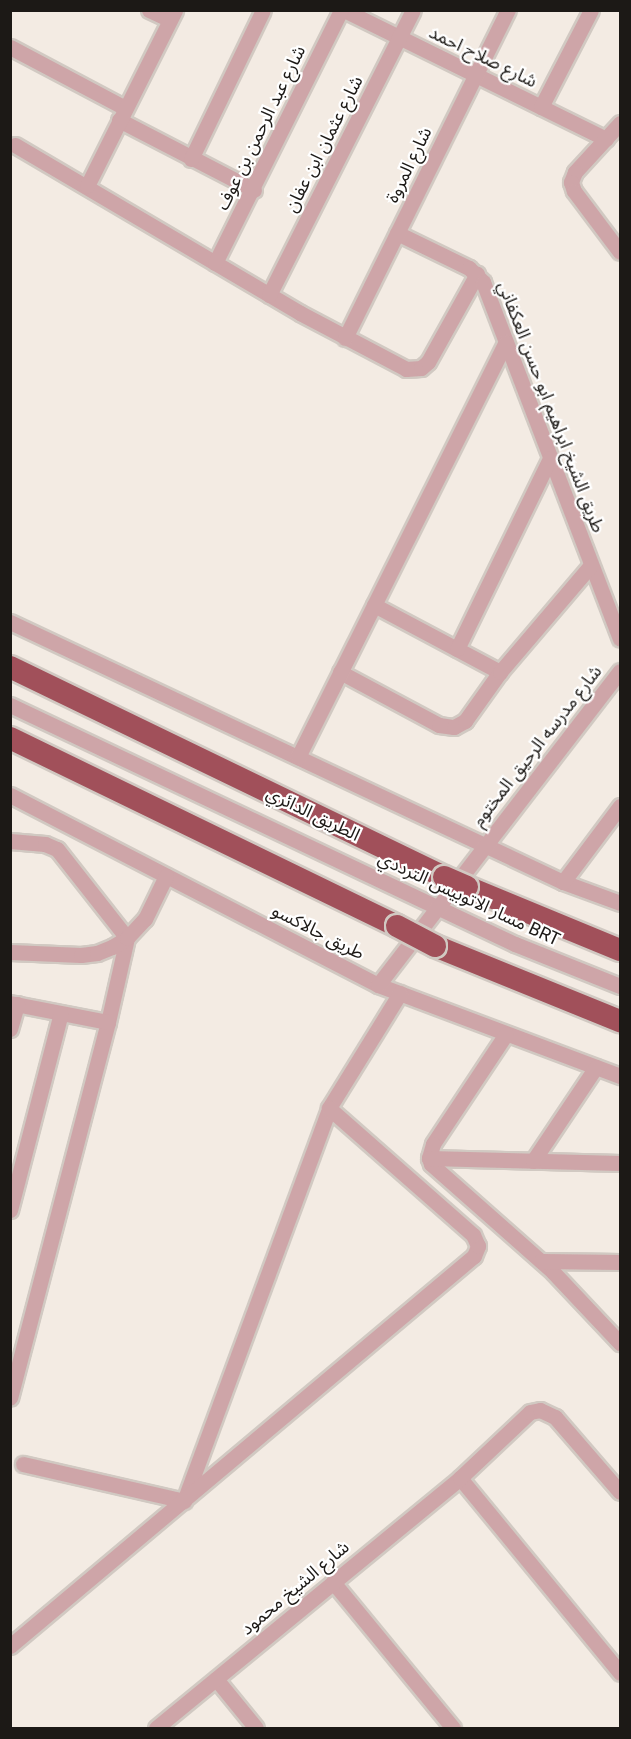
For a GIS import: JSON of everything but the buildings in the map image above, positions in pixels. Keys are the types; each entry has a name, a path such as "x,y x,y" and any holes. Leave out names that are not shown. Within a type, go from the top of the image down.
{"highway":[{"name":"الطريق الدائري","path":"10,667 444,877 621,950"},
{"path":"10,738 435,946 621,1021"}],"street":[{"path":"87,186 173,15 149,10"},
{"path":"191,159 263,10"},
{"name":"شارع صلاح احمد","path":"342,10 606,138"},
{"name":"شارع عبد الرحمن بن عوف","path":"215,263 254,190 342,10"},
{"name":"شارع عثمان ابن عفان","path":"269,295 413,10"},
{"name":"شارع المروة","path":"345,338 508,10"},
{"path":"541,107 591,10"},
{"path":"10,47 122,114 191,159 254,190"},
{"path":"620,126 575,172 571,182 574,191 621,252"},
{"path":"15,145 269,295 398,367 414,370 428,362 477,274"},
{"name":"طريق الشيخ ابراهيم ابو حسن العكفاني","path":"397,233 477,274 495,309 621,639"},
{"path":"298,757 506,342"},
{"path":"457,649 550,458"},
{"path":"340,672 439,725 454,727 465,721 500,672 591,565"},
{"path":"374,605 500,672"},
{"path":"10,622 563,882 621,903"},
{"name":"شارع مدرسه الرحيق المختوم","path":"378,985 621,671"},
{"name":"مسار الاتوبيس الترددي BRT","path":"10,705 515,944 621,986"},
{"name":"طريق جالاكسو","path":"10,795 378,985 621,1076"},
{"path":"563,882 621,806"},
{"path":"10,841 45,844 57,849 127,938"},
{"path":"10,952 62,955 97,953 127,938 145,919 166,876"},
{"path":"10,1397 108,1022 127,938"},
{"path":"184,1501 329,1108 399,993"},
{"path":"10,1029 14,1003 108,1022"},
{"path":"10,1210 61,1013"},
{"path":"506,1034 433,1144 429,1158 431,1164 541,1261 621,1343"},
{"path":"532,1161 596,1067"},
{"path":"10,1646 474,1257 478,1246 473,1235 329,1108"},
{"path":"429,1158 621,1163"},
{"path":"541,1261 621,1262"},
{"name":"شارع الشيخ محمود","path":"156,1728 460,1478 525,1415 540,1410 555,1417 621,1492"},
{"path":"23,1464 184,1501"},
{"path":"460,1478 621,1673"},
{"path":"333,1582 453,1728"},
{"path":"216,1679 256,1728"}]}
